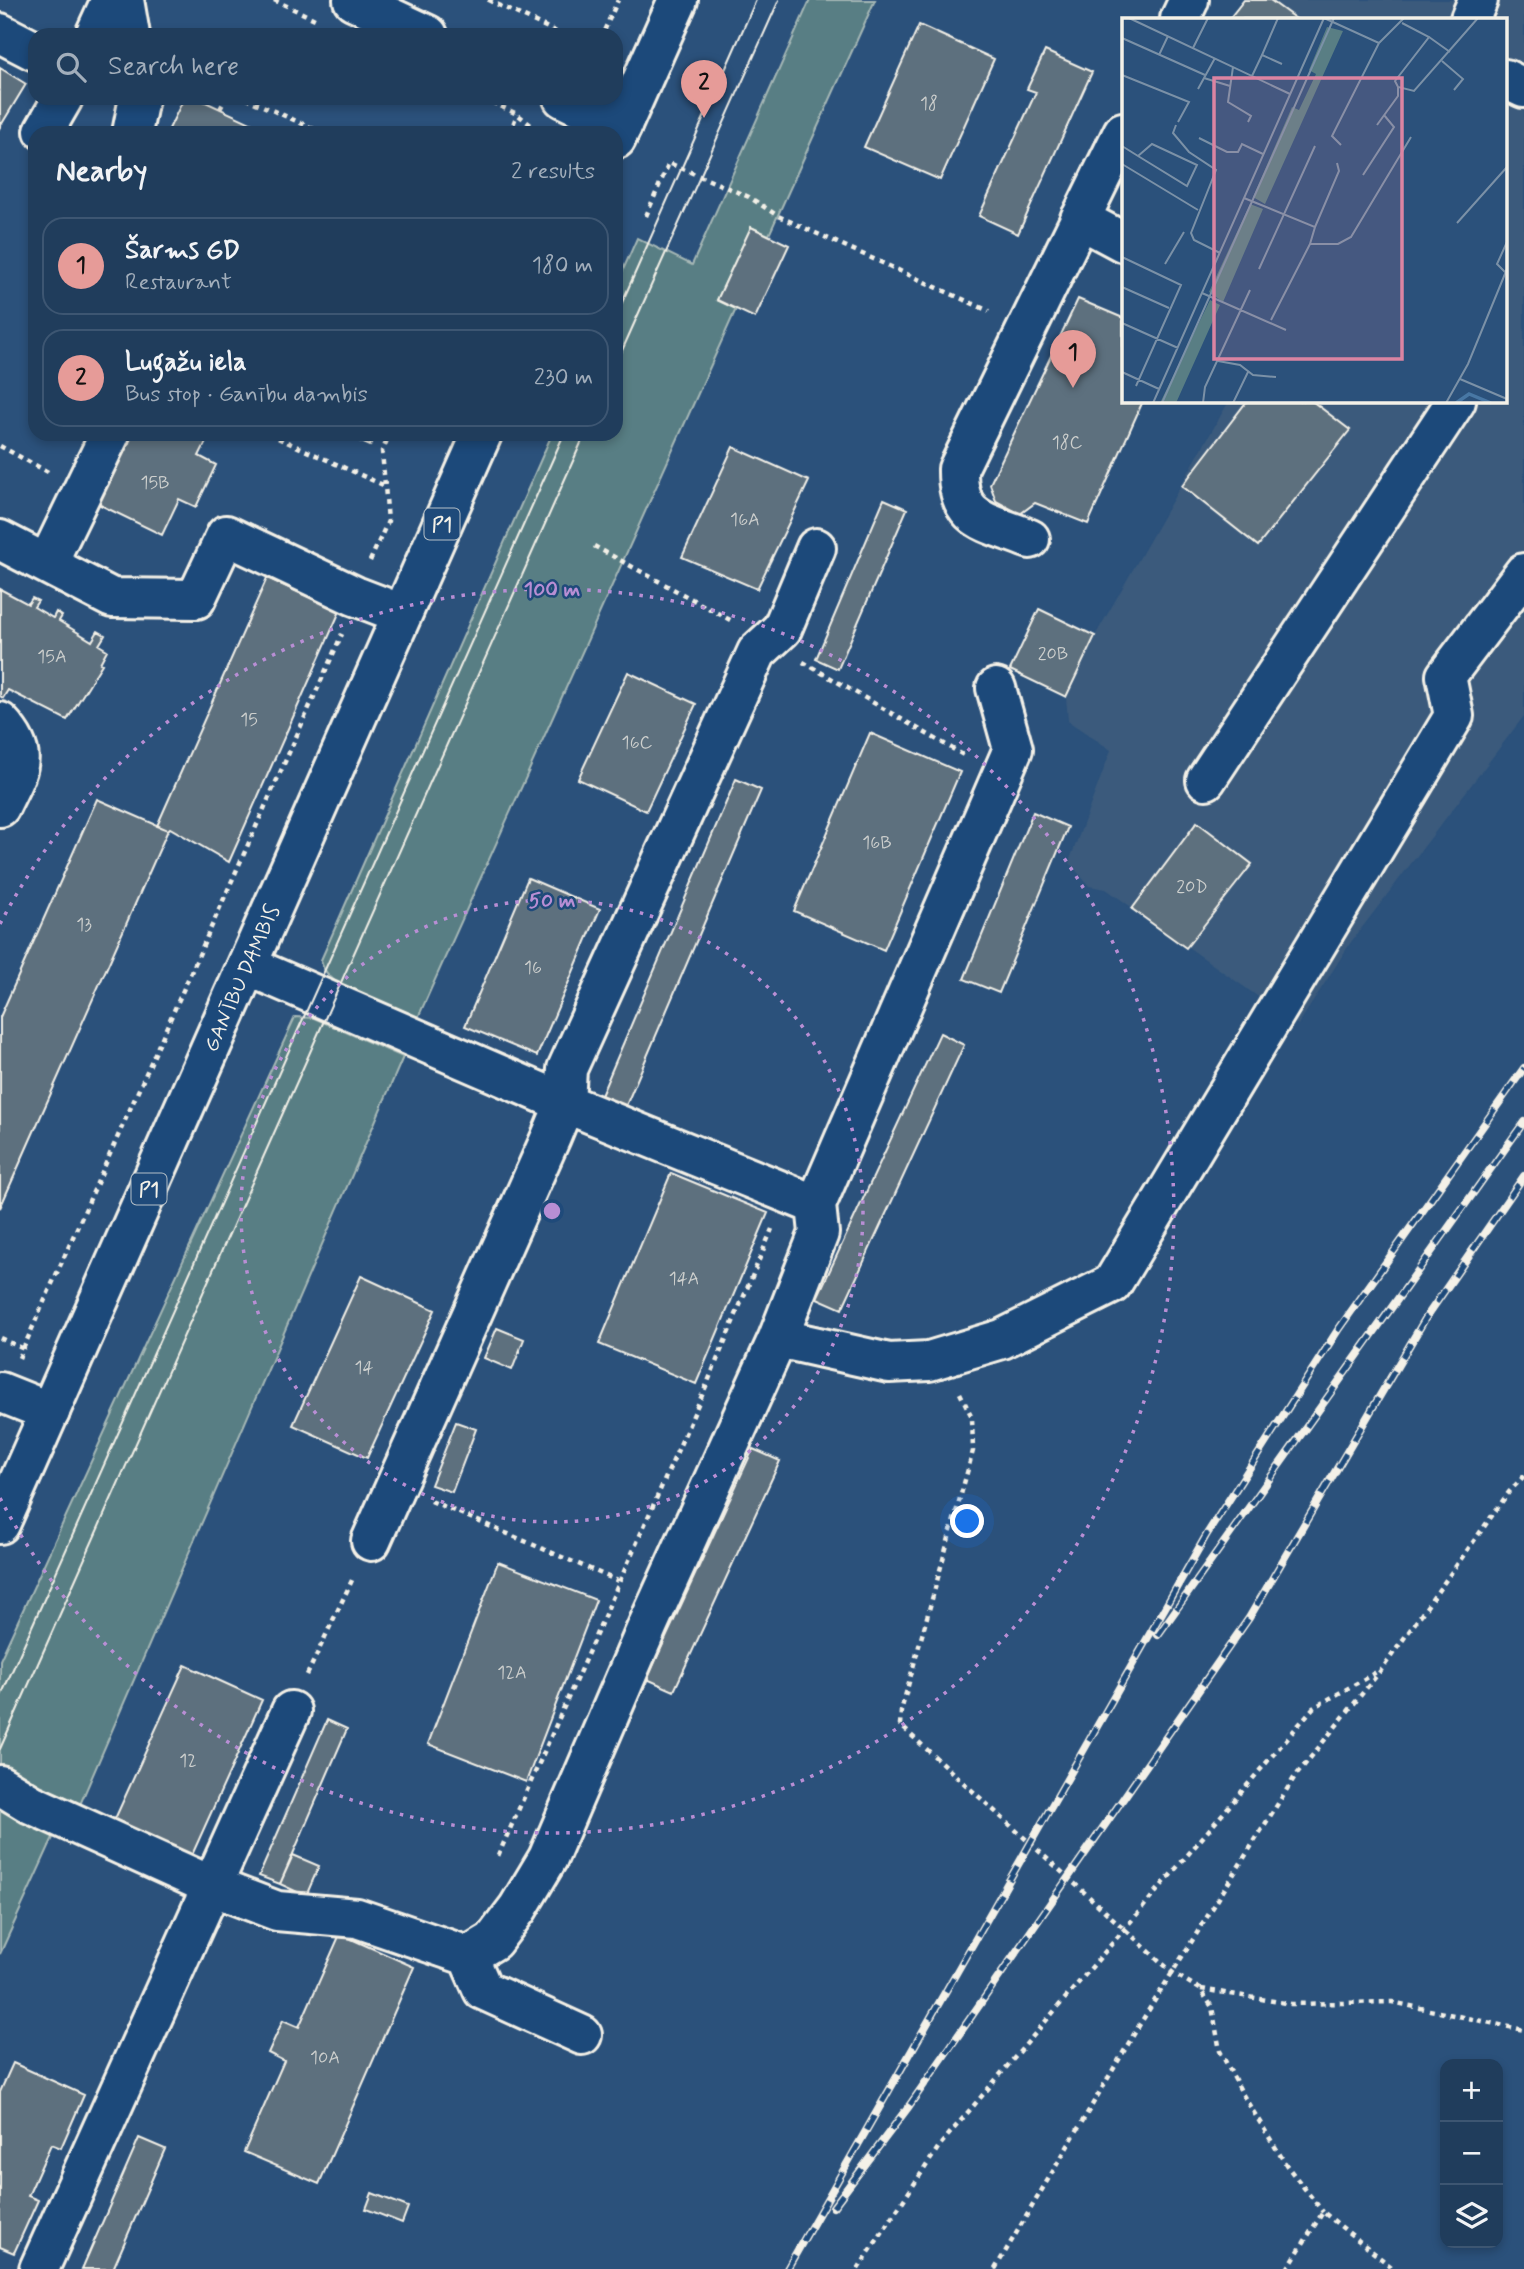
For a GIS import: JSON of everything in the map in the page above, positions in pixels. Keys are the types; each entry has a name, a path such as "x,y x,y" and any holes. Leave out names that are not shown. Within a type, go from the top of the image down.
{"main road":[{"path":"98,28 111,0"},
{"path":"124,0 129,28"},
{"path":"353,0 413,28"},
{"path":"622,126 678,0"},
{"path":"1180,18 1189,0"},
{"path":"1470,18 1478,0"},
{"path":"0,33 28,47"},
{"path":"1506,79 1524,88"},
{"path":"47,126 59,105"},
{"path":"133,126 138,105"},
{"path":"574,105 608,126"},
{"path":"1030,539 968,513 957,493 958,469 1025,327 1122,134"},
{"path":"1080,219 1122,241"},
{"path":"1206,780 1455,402"},
{"path":"47,564 107,441"},
{"name":"GANĪBU DAMBIS","path":"0,1524 479,441"},
{"path":"0,540 112,598 196,599 226,534 355,596 402,614"},
{"path":"370,1541 565,1103 567,1069 757,652 782,629 816,548"},
{"path":"778,1338 889,1363 929,1360 1002,1339 1112,1284 1454,716 1446,676 1524,573"},
{"path":"802,1199 1013,749 996,688"},
{"path":"0,722 16,740 20,765 0,807"},
{"path":"248,965 565,1103 802,1199 819,1233 778,1338 648,1625 548,1858 518,1908 493,1941 468,1956"},
{"path":"1,1392 50,1412"},
{"path":"39,2269 291,1711"},
{"path":"0,1785 31,1804 212,1886 277,1911 356,1918 468,1956 482,1990 582,2035"}],"path":[{"path":"274,0 323,23"},
{"path":"488,0 548,28"},
{"path":"605,28 618,0"},
{"path":"220,109 222,105"},
{"path":"261,105 307,126"},
{"path":"498,105 517,114 532,126"},
{"path":"513,126 517,114"},
{"path":"646,216 669,163 749,197 778,216 1025,327"},
{"path":"285,441 383,485"},
{"path":"1,1392 24,1349 343,630 388,521 382,451 387,441"},
{"path":"0,446 83,491"},
{"path":"496,1862 707,1384 802,1199"},
{"path":"0,1338 24,1349"},
{"path":"929,1360 966,1401 972,1417 973,1451 901,1711 900,1725 1173,1973 1200,1989 1291,2004 1392,2002 1524,2030"},
{"path":"995,2269 1294,1778 1382,1669 1509,1492 1524,1476"},
{"path":"395,1485 618,1581"},
{"path":"291,1711 370,1541"},
{"path":"858,2269 940,2145 1313,1708 1382,1669"},
{"path":"1200,1989 1212,2007 1220,2051 1243,2095 1287,2166 1324,2212 1394,2269"},
{"path":"1287,2269 1324,2212"}],"shaded area":[{"path":"1244,0 1524,0 1524,716 1351,942 1298,1025 1106,889 1089,886 1069,862 1111,750 1068,721 1066,697 1095,636 1228,402 1506,402 1506,18 1230,18"}],"green space":[{"path":"810,0 875,0 769,235 751,227 717,300 736,309 417,1020 376,1004 334,980 325,971 321,960 549,441 623,441 623,270 637,238 692,265"},
{"path":"295,1017 314,1018 403,1057 79,1807 0,1772 0,1660"},
{"path":"0,1806 56,1831 0,1954"}],"building":[{"path":"1244,0 1270,0 1295,18 1230,18"},
{"path":"919,25 994,59 940,180 864,147"},
{"path":"1045,51 1092,72 1018,234 979,216 1036,92 1027,89"},
{"path":"0,68 26,84 0,127"},
{"path":"181,105 212,105 257,126 170,126"},
{"path":"751,227 789,245 755,318 717,300"},
{"path":"1078,299 1122,318 1122,402 1143,402 1088,524 1035,503 1020,514 996,501 990,484"},
{"path":"1246,402 1313,402 1350,430 1258,546 1182,486"},
{"path":"122,441 206,441 199,456 216,465 196,507 179,499 162,535 92,501"},
{"path":"359,441 372,441 370,446"},
{"path":"733,447 809,481 757,589 682,557"},
{"path":"884,499 907,509 838,669 816,659"},
{"path":"267,578 340,611 229,862 170,828 168,830 157,826"},
{"path":"0,589 28,604 32,598 38,601 34,607 53,618 56,612 62,616 59,621 92,641 98,631 105,635 99,645 107,650 100,663 102,664 67,720 8,690 3,698 0,696"},
{"path":"1039,609 1095,636 1066,697 1010,670"},
{"path":"628,672 696,704 646,811 578,779"},
{"path":"870,733 960,772 884,950 794,911"},
{"path":"736,779 761,790 625,1108 600,1098"},
{"path":"97,799 168,830 0,1208 0,1017"},
{"path":"1033,812 1068,827 999,993 964,979"},
{"path":"1197,822 1252,864 1186,948 1132,909"},
{"path":"528,878 600,909 537,1056 465,1026"},
{"path":"940,1033 964,1045 842,1309 817,1298"},
{"path":"671,1173 768,1213 696,1384 599,1344"},
{"path":"361,1276 435,1310 367,1458 293,1425"},
{"path":"497,1328 524,1339 512,1370 484,1358"},
{"path":"456,1422 476,1429 452,1492 431,1485"},
{"path":"753,1449 780,1461 674,1691 647,1679"},
{"path":"498,1562 596,1600 526,1782 428,1744"},
{"path":"185,1665 262,1700 192,1855 114,1821"},
{"path":"327,1720 347,1729 280,1884 259,1876"},
{"path":"293,1855 319,1866 306,1896 280,1884"},
{"path":"340,1934 414,1967 319,2184 244,2152 284,2061 268,2053 283,2020 299,2027"},
{"path":"13,2063 84,2095 61,2148 51,2144 28,2196 38,2200 14,2253 0,2247 0,2092"},
{"path":"139,2138 165,2149 113,2269 82,2269"},
{"path":"372,2193 408,2207 402,2223 366,2209"}],"tram line":[{"path":"623,300 756,0"},
{"path":"623,348 779,0"},
{"path":"0,1698 561,441"},
{"path":"0,1749 582,441"}],"railway":[{"path":"787,2269 1207,1534 1338,1330 1524,1068"},
{"path":"1158,1635 1524,1122"},
{"path":"833,2207 909,2106 1249,1618 1425,1319 1524,1176"}],"place":[{"name":"Lugažu iela","path":"704,118"},
{"name":"Šarms GD","path":"1073,388"}]}
